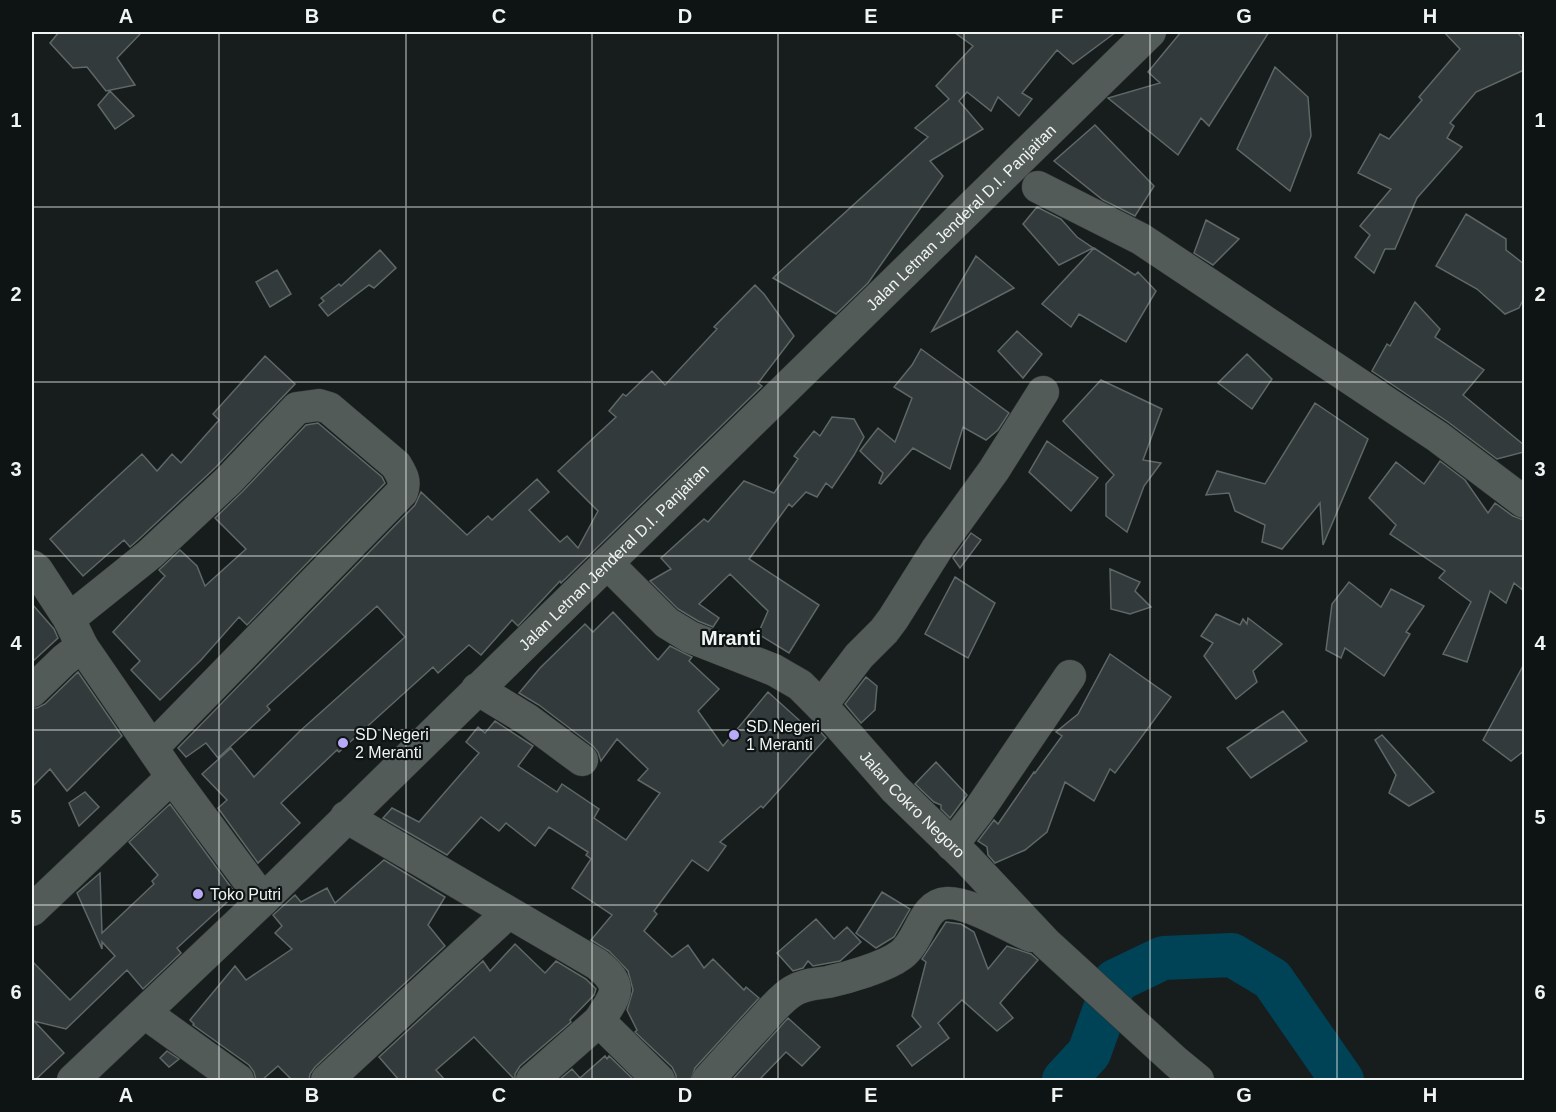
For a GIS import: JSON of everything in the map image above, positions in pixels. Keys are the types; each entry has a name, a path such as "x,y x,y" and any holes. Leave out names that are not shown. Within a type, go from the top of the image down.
{"street":[{"name":"Jalan Letnan Jenderal D.I. Panjaitan","path":"73,1080 263,900 1150,32"},
{"path":"1038,188 1141,239 1438,436 1524,502"},
{"path":"821,706 859,656 893,619 938,549 994,470 1043,392"},
{"path":"32,691 76,632 150,554 229,480 297,408 319,405 329,408 396,465 403,476 405,485 402,492 153,747"},
{"name":"Jalan Cokro Negoro","path":"607,563 667,623 690,638 774,670 800,685 895,789 1046,943 1187,1071"},
{"path":"32,566 37,570 172,777 263,900"},
{"path":"952,845 977,813 1070,676"},
{"path":"477,689 528,720 582,760"},
{"path":"32,910 172,777"},
{"path":"346,817 597,964 614,981 613,999 599,1021 532,1080"},
{"path":"708,1080 775,1006 793,991 888,963 900,956 914,942 927,915 937,905 947,903 962,905 1046,943"},
{"path":"327,1080 508,913"},
{"path":"145,1013 238,1080"},
{"path":"599,1021 659,1080"}],"building":[{"path":"59,32 142,32 117,58 135,85 106,91 87,67 73,68 50,43"},
{"path":"954,32 1116,32 1073,64 1057,50 1022,93 1032,99 1019,116 998,97 991,111 967,92 959,101 983,129 930,161 943,176 868,283 836,314 773,278 928,137 915,128 949,99 936,86 973,46"},
{"path":"1181,32 1269,32 1209,126 1201,118 1178,155 1108,98 1160,83 1148,72"},
{"path":"1444,32 1517,32 1524,40 1524,70 1476,92 1450,123 1454,126 1447,138 1462,147 1417,198 1395,249 1385,249 1374,273 1355,257 1370,235 1360,226 1391,189 1358,173 1380,134 1389,139 1422,100 1419,97 1460,49"},
{"path":"1275,67 1308,97 1311,136 1290,191 1237,149"},
{"path":"110,91 134,116 115,129 98,105"},
{"path":"1095,125 1154,186 1135,216 1103,200 1054,161"},
{"path":"1037,207 1061,219 1077,237 1093,248 1059,265 1023,224"},
{"path":"1466,214 1506,239 1506,250 1524,264 1524,298 1519,308 1505,314 1477,289 1436,266"},
{"path":"1206,220 1239,239 1213,265 1194,253"},
{"path":"1094,248 1135,275 1138,272 1156,291 1126,342 1079,314 1071,327 1042,304"},
{"path":"380,250 396,268 374,288 369,285 328,316 319,305 324,301 321,298 339,284 341,286"},
{"path":"976,256 1014,288 932,331"},
{"path":"277,270 291,294 270,307 256,282"},
{"path":"755,285 794,336 758,383 762,386 561,583 560,581 518,626 512,620 481,655 469,645 438,673 433,667 339,752 337,750 281,803 300,823 258,863 218,808 227,800 202,774 231,748 254,777 300,731 405,637 377,606 267,706 270,710 218,758 206,743 186,757 178,748 415,505 421,492 467,535 488,516 492,520 537,479 549,492 529,510 560,542 567,536 578,548 598,511 558,471 616,417 609,411 623,394 626,396 652,371 665,385 717,329 714,327"},
{"path":"1415,302 1440,329 1435,337 1484,370 1463,395 1524,445 1524,452 1497,459 1448,422 1372,371 1387,344 1390,346"},
{"path":"1017,331 1042,354 1023,378 998,351"},
{"path":"921,349 1009,413 998,430 986,440 963,427 950,469 913,448 881,484 879,483 883,473 860,451 878,428 895,442 912,398 894,387 912,365"},
{"path":"1247,354 1272,379 1252,409 1218,383"},
{"path":"265,356 295,384 216,467 138,540 130,547 124,540 83,576 50,539 142,454 157,471 172,454 181,463 219,420 213,414"},
{"path":"1101,380 1162,409 1143,460 1161,463 1144,486 1127,532 1106,516 1106,484 1114,475 1063,421"},
{"path":"1315,403 1368,439 1323,545 1320,503 1282,549 1262,542 1265,525 1235,511 1229,493 1206,495 1217,471 1265,484"},
{"path":"832,417 854,419 864,437 854,455 832,488 826,483 817,497 806,492 792,507 789,504 749,559 819,605 789,653 758,634 768,611 730,574 699,604 719,618 713,627 678,609 650,581 671,569 661,558 704,519 708,522 744,481 774,493 798,459 794,456 814,431 820,436"},
{"path":"318,423 382,477 385,483 247,625 239,617 201,660 160,700 131,670 140,661 113,632 165,576 159,570 180,550 197,566 205,586 246,549 215,518 306,425"},
{"path":"1047,441 1098,478 1071,511 1029,472"},
{"path":"1440,461 1465,480 1488,513 1495,503 1513,516 1524,520 1524,591 1514,583 1506,603 1490,591 1467,662 1443,654 1471,602 1439,578 1445,571 1390,534 1396,525 1369,498 1396,462 1424,484"},
{"path":"971,533 981,540 960,568 953,558"},
{"path":"1110,569 1140,582 1135,591 1151,607 1130,614 1111,609"},
{"path":"955,577 995,603 968,658 925,634"},
{"path":"1349,582 1381,607 1391,589 1424,606 1406,632 1410,634 1384,676 1345,648 1341,658 1326,650 1332,604"},
{"path":"32,604 54,629 58,638 32,662"},
{"path":"613,612 658,660 670,646 692,657 689,661 719,689 698,711 723,746 768,692 810,730 814,725 826,738 763,808 761,806 720,842 726,846 708,871 692,860 654,911 657,914 644,931 672,957 688,945 704,968 713,959 744,990 746,987 759,998 695,1068 691,1080 676,1080 672,1067 635,1032 637,1030 627,1010 633,990 628,971 609,951 591,940 612,915 572,888 591,859 586,855 588,852 549,827 535,846 506,823 499,831 481,817 447,855 383,818 392,808 419,822 479,753 466,742 478,727 485,733 495,721 533,746 518,766 557,792 562,784 599,809 594,818 626,840 660,793 638,780 648,769 617,739 601,761 593,746 539,705 519,693 540,668 585,624 593,632"},
{"path":"1216,614 1240,625 1243,619 1247,624 1248,618 1282,644 1253,671 1257,682 1236,699 1204,656 1213,643 1201,636"},
{"path":"1110,654 1171,697 1115,773 1110,769 1094,801 1065,782 1047,832 1025,850 995,863 988,855 987,847 978,841 994,820 998,824 1062,736 1056,732 1078,714"},
{"path":"1524,664 1524,751 1511,761 1483,740"},
{"path":"78,672 122,736 67,791 50,769 32,787 32,708 45,704"},
{"path":"866,677 877,686 875,710 861,723 845,704"},
{"path":"1283,711 1307,741 1251,778 1227,748"},
{"path":"1382,735 1434,792 1409,806 1389,793 1396,775 1375,740"},
{"path":"936,762 967,795 950,818 941,809 941,805 934,802 915,784"},
{"path":"85,792 99,807 79,826 69,803"},
{"path":"170,804 236,894 177,948 181,953 143,989 127,970 66,1029 34,1021 64,1053 35,1080 32,1080 32,961 70,1000 115,956 102,942 102,949 77,893 100,873 102,933 154,884 152,881 158,875 129,842"},
{"path":"384,860 445,897 428,925 445,946 315,1067 309,1080 292,1080 278,1066 262,1080 256,1080 249,1065 193,1025 190,1020 235,966 246,980 292,949 275,933 282,926 273,915 295,895 301,902 327,888 335,903"},
{"path":"882,892 910,909 894,937 876,948 856,933"},
{"path":"816,919 834,939 847,927 861,942 840,961 813,966 808,961 803,968 793,971 777,953"},
{"path":"946,922 961,924 974,932 988,969 1007,946 1031,954 1038,960 1000,1003 1013,1018 997,1031 962,1000 938,1023 949,1038 912,1066 897,1046 921,1027 912,1016 926,962 922,959"},
{"path":"515,944 545,973 556,961 586,979 596,989 594,995 570,1020 571,1022 520,1066 515,1074 515,1080 474,1037 436,1070 445,1080 399,1080 379,1057 483,961 490,971"},
{"path":"788,1018 820,1047 802,1066 786,1052 759,1080 732,1080"},
{"path":"167,1051 179,1059 169,1067 160,1058"},
{"path":"605,1056 607,1059 609,1056 634,1080 559,1080 572,1069 580,1078"}],"waterway":[{"path":"1064,1080 1089,1053 1115,981 1163,958 1232,955 1272,979 1342,1080"}],"place":[{"name":"SD Negeri 1 Meranti","path":"734,735"},
{"name":"SD Negeri 2 Meranti","path":"343,743"},
{"name":"Toko Putri","path":"198,894"}],"district":[{"name":"Mranti","path":"731,638"}]}
